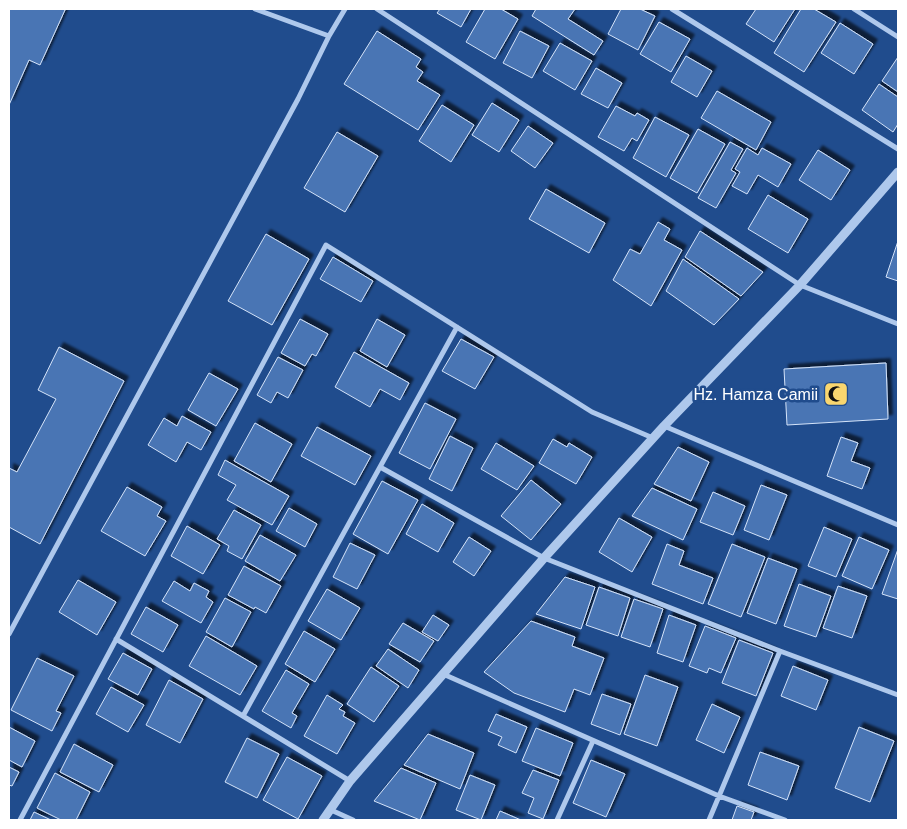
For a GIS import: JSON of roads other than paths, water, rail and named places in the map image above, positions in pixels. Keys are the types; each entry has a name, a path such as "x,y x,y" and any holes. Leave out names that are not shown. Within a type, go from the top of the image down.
{"street":[{"path":"255,9 329,36"},
{"path":"9,634 345,9"},
{"path":"377,9 800,285 898,324"},
{"path":"672,9 898,149"},
{"path":"854,9 898,37"},
{"path":"323,820 350,781 544,558 664,426 800,285 898,172"},
{"path":"20,820 326,245 592,412 653,438"},
{"path":"243,716 457,327"},
{"path":"664,426 898,525"},
{"path":"380,467 544,558 780,651 898,695"},
{"path":"116,639 350,781"},
{"path":"709,820 780,651"},
{"path":"443,674 719,796 785,820"},
{"path":"557,820 593,741"},
{"path":"331,810 353,820"}],"place":[{"name":"Hz. Hamza Camii","path":"836,394"}]}
